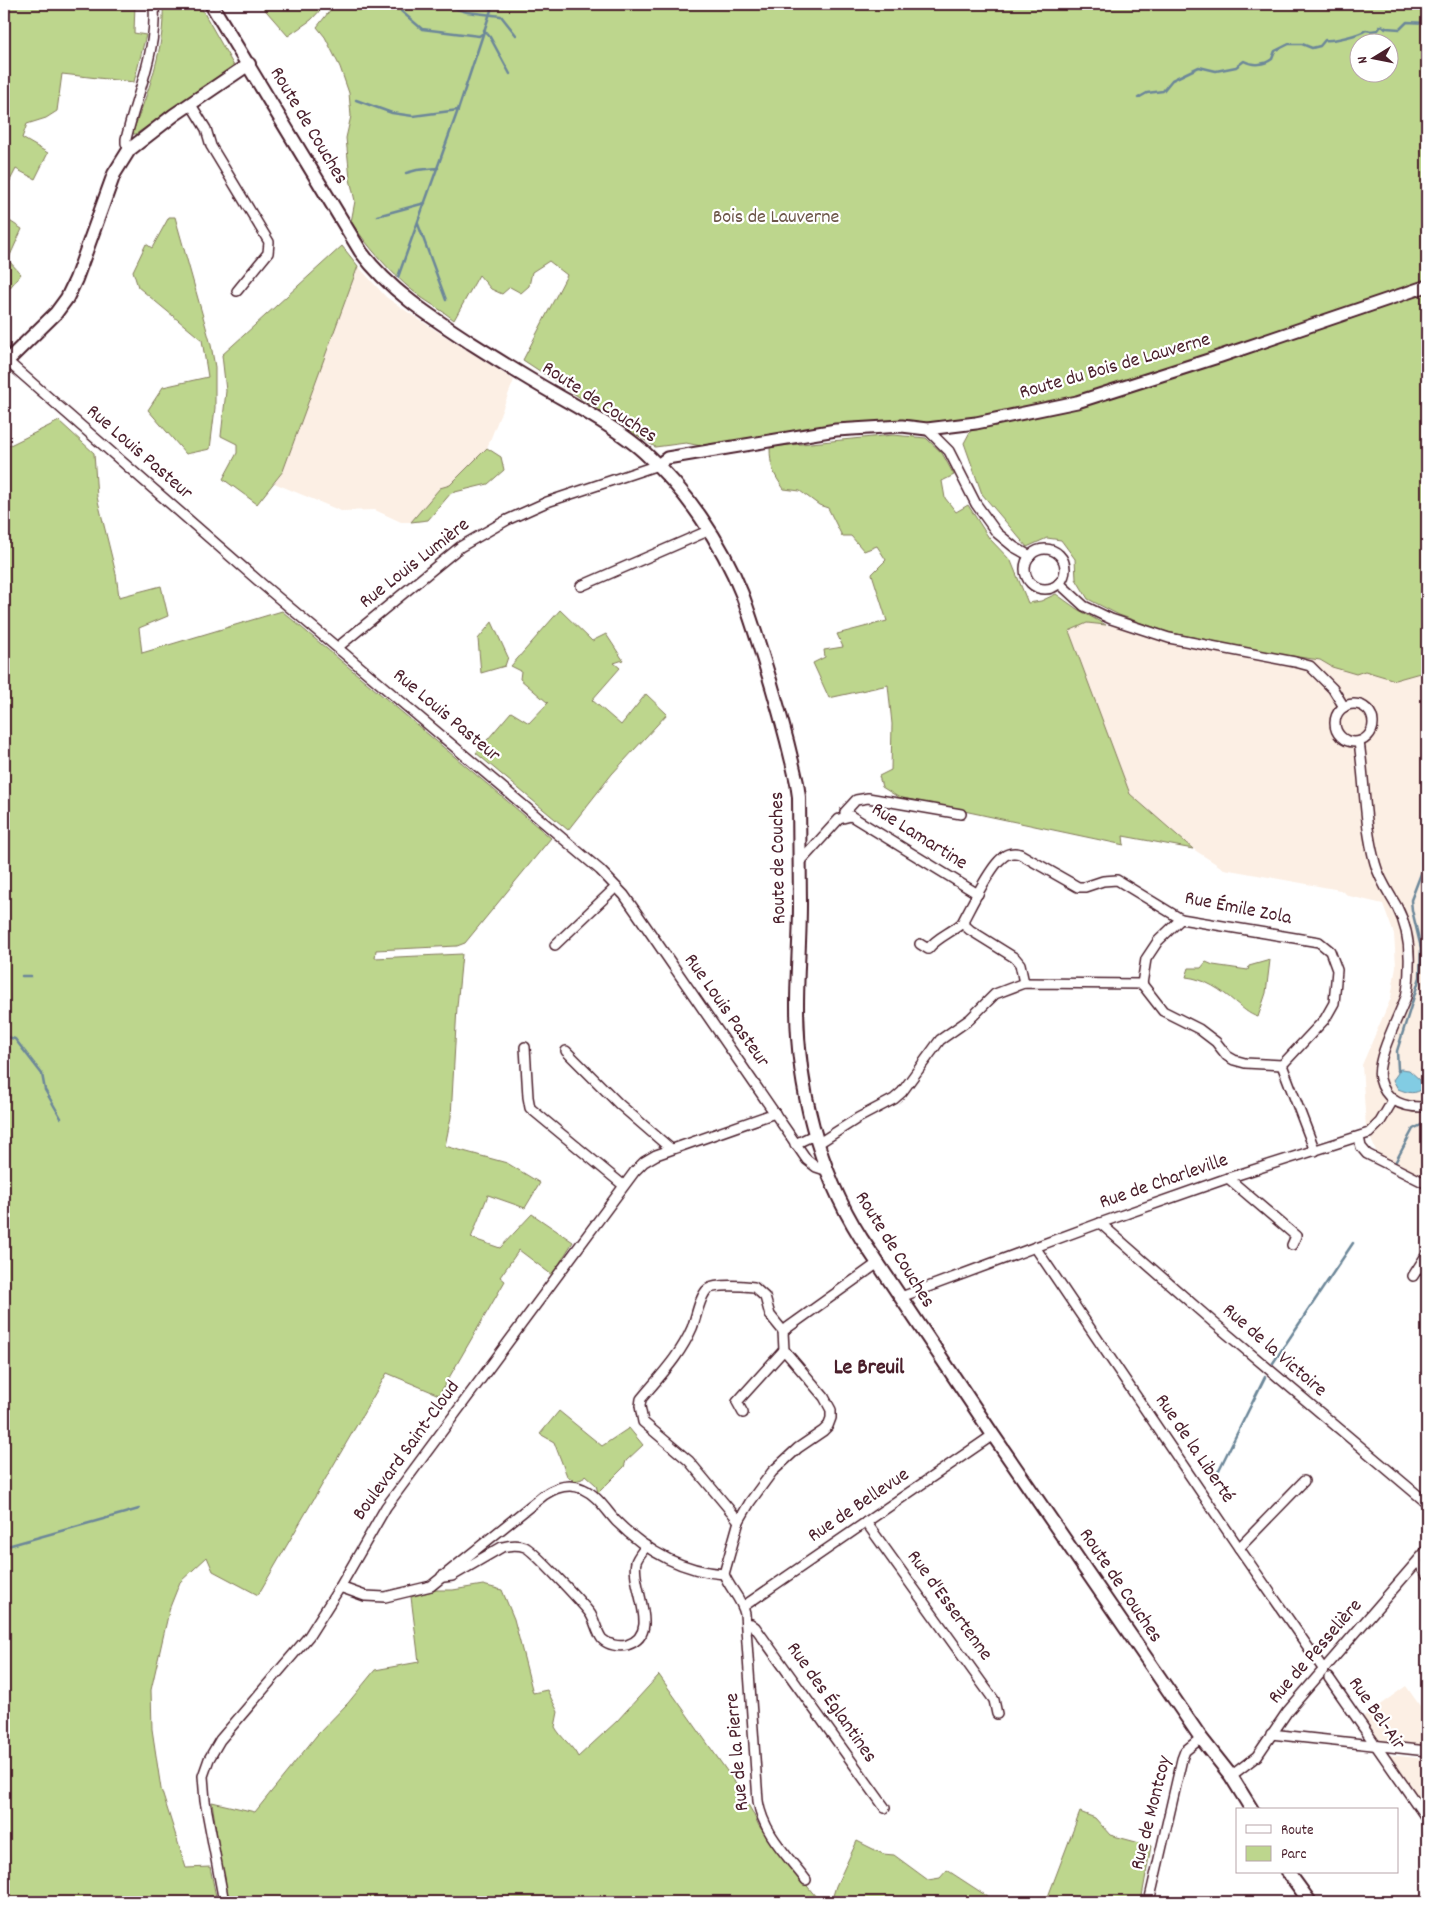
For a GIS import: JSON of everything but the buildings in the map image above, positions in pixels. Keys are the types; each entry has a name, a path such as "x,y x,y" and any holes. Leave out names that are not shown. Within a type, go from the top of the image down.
{"main road":[{"name":"Route de Couches","path":"211,4 361,252 381,276 444,326 642,450 658,465 710,530 733,573 742,595 772,684 789,747 799,797 798,1025 806,1094 817,1138 846,1215 993,1435 1201,1738 1231,1776 1251,1808"},
{"path":"5,362 56,313 66,298 76,278 114,174 129,150 190,103 248,64"},
{"path":"1289,1874 1310,1902"}],"street":[{"path":"129,150 126,139 150,55 155,26 154,4"},
{"path":"190,103 206,129 211,146 269,242 268,253 237,291"},
{"name":"Route du Bois de Lauverne","path":"658,465 667,458 836,430 902,426 927,429 976,423 1077,402 1221,356 1427,286"},
{"name":"Rue Louis Pasteur","path":"5,362 262,584 588,860 616,887 636,912 795,1144 807,1160 816,1167 828,1171"},
{"path":"927,429 949,451 976,504 997,533 1014,547 1030,556"},
{"name":"Rue Louis Lumière","path":"338,647 460,547 474,538 547,502 658,465"},
{"path":"581,586 710,530"},
{"path":"1049,549 1061,556 1065,569 1064,576 1059,583 1048,588 1042,588 1031,583 1026,572 1027,560 1030,556 1036,551 1049,549"},
{"path":"1059,583 1084,606 1119,622 1169,638 1310,666 1333,689 1344,707"},
{"path":"1350,705 1359,705 1365,708 1371,714 1373,721 1372,732 1367,738 1359,742 1347,741 1336,730 1337,716 1344,707 1350,705"},
{"path":"1359,742 1370,840 1375,864 1381,880 1398,909 1409,944 1406,994 1382,1055 1379,1076 1383,1089 1393,1100 1410,1108 1427,1107"},
{"path":"845,816 845,812 856,800 868,798 961,814"},
{"name":"Rue Lamartine","path":"800,862 833,825 845,816 856,817 978,894"},
{"name":"Rue Émile Zola","path":"920,944 928,949 935,940 955,930 962,923 1001,858 1015,852 1078,887 1117,880 1181,919 1319,942 1330,951 1337,970 1334,1003 1325,1019 1282,1065"},
{"path":"555,945 616,887"},
{"path":"1181,919 1158,941 1146,959 1142,984 1162,1011 1199,1030 1216,1042 1227,1056 1245,1063 1282,1065 1315,1151"},
{"path":"962,923 1015,958 1020,964 1024,983"},
{"path":"795,1144 817,1138 894,1098 909,1084 940,1040 970,1019 995,994 1024,983 1142,984"},
{"path":"525,1047 530,1108 623,1185"},
{"path":"566,1051 619,1104 671,1149"},
{"name":"Rue de Charleville","path":"901,1296 1228,1178 1359,1137 1369,1133 1380,1122 1393,1100"},
{"name":"Boulevard Saint-Cloud","path":"224,1902 205,1801 203,1776 209,1759 220,1740 309,1636 340,1587 386,1507 623,1185 644,1162 656,1154 775,1113"},
{"path":"1359,1137 1361,1147 1367,1154 1427,1184"},
{"path":"802,1153 823,1158"},
{"path":"1228,1178 1296,1236 1292,1245"},
{"name":"Rue de la Victoire","path":"1100,1223 1228,1335 1427,1503"},
{"name":"Rue de la Liberté","path":"1035,1247 1324,1670"},
{"path":"1413,1276 1427,1254"},
{"path":"783,1331 878,1263"},
{"path":"738,1521 689,1461 643,1422 640,1406 641,1399 671,1365 683,1346 692,1328 704,1294 708,1289 714,1287 754,1287 765,1297 770,1315 783,1331 784,1350 824,1397 831,1410 828,1426 798,1448 772,1472 738,1521 724,1574 732,1590 744,1606"},
{"path":"743,1413 737,1402 784,1350"},
{"name":"Rue de Bellevue","path":"744,1606 993,1435"},
{"path":"1239,1548 1304,1481"},
{"path":"340,1587 365,1596 385,1597 431,1586 544,1495 560,1487 572,1486 582,1488 592,1494 622,1526 646,1546 689,1568 724,1574"},
{"name":"Rue d'Essertenne","path":"866,1522 994,1700 998,1714"},
{"path":"442,1576 444,1578 452,1576 502,1547 510,1545 527,1548 589,1612 602,1638 609,1644 626,1645 634,1642 641,1635 644,1628 636,1562 646,1546"},
{"name":"Rue de Pesselière","path":"1231,1776 1256,1756 1291,1707 1427,1550"},
{"path":"1418,1561 1427,1575"},
{"name":"Rue de la Pierre","path":"744,1606 760,1814 770,1834 806,1880"},
{"name":"Rue des Églantines","path":"746,1623 755,1627 885,1808"},
{"name":"Rue Bel-Air","path":"1329,1678 1427,1819"},
{"path":"1271,1734 1427,1751"},
{"name":"Rue de Montcoy","path":"1149,1902 1182,1759 1185,1751 1201,1738"}],"shaded area":[{"path":"358,266 386,297 514,380 487,448 450,485 440,488 411,522 401,522 375,510 341,511 274,483 283,471"},
{"path":"1087,623 1167,632 1277,654 1311,658 1355,674 1365,671 1395,680 1427,671 1427,1180 1377,1153 1366,1128 1362,1065 1391,998 1396,966 1394,934 1383,904 1349,896 1340,890 1224,869 1193,849 1130,794 1069,631"},
{"path":"1406,1686 1427,1716 1427,1747 1379,1741 1363,1717"},
{"path":"1389,1755 1427,1759 1427,1811"}],"green space":[{"path":"4,4 135,4 134,33 146,35 134,82 62,74 57,111 46,118 27,124 22,138 48,153 35,179 16,169 4,192"},
{"path":"163,4 199,4 234,66 136,134 132,134 158,54 163,21"},
{"path":"260,4 326,4 311,20 288,36"},
{"name":"Bois de Lauverne","path":"335,4 1427,4 1427,283 1203,357 1074,397 1001,413 928,423 901,421 827,427 701,446 686,443 655,447 523,360 567,275 549,261 532,272 529,286 521,293 510,287 502,294 491,289 479,275 454,320 404,283 365,241 351,222 355,201 350,179 346,138 351,116 349,93 340,67 325,37 317,27"},
{"path":"169,217 175,217 211,345 215,367 215,408 210,449 186,454 148,410 163,387 208,377 202,340 138,287 133,271 146,244 152,248"},
{"path":"5,218 22,229 8,260 21,274 4,295"},
{"path":"342,246 358,266 283,471 257,504 223,479 237,453 237,444 221,436 226,391 222,355"},
{"path":"1427,291 1427,671 1395,680 1365,671 1356,674 1332,667 1320,660 1277,654 1167,632 1119,615 1088,599 1076,579 1075,559 1061,540 1047,538 1027,547 982,494 964,443 971,430 1071,408"},
{"path":"59,421 94,453 97,497 116,574 119,597 161,586 168,616 139,628 142,653 282,611 551,838 465,943 457,946 376,950 375,958 462,954 451,1117 445,1146 507,1163 540,1183 525,1208 488,1195 471,1238 500,1248 532,1214 573,1242 552,1275 519,1250 500,1277 505,1281 439,1395 387,1373 258,1595 213,1571 207,1557 180,1582 170,1607 151,1690 152,1729 161,1789 186,1868 210,1867 217,1902 4,1902 4,448"},
{"path":"893,435 926,438 942,453 954,475 942,481 945,498 956,512 968,505 989,538 1011,561 1028,603 1041,601 1056,594 1077,609 1106,625 1087,623 1069,631 1130,794 1193,849 1123,836 1124,845 898,797 882,787 879,776 891,770 892,724 888,685 829,698 813,663 825,657 824,650 843,647 837,634 887,621 872,574 886,560 877,546 864,551 851,536 842,536 828,508 819,505 800,491 784,489 773,469 770,447"},
{"path":"487,448 501,457 504,470 488,484 451,493 428,520 411,522 440,488 450,485"},
{"path":"560,610 592,641 606,634 623,660 614,663 620,668 592,700 621,725 646,694 667,714 612,774 568,830 476,753 511,712 529,723 548,703 520,679 521,671 511,666"},
{"path":"492,622 508,657 505,666 481,673 478,639"},
{"path":"1270,960 1266,993 1258,1017 1248,1013 1224,993 1212,986 1200,980 1186,977 1189,968 1201,968 1206,962 1213,965 1248,970 1249,966"},
{"path":"559,1411 602,1446 629,1428 643,1445 598,1493 596,1485 585,1475 582,1479 575,1481 567,1476 554,1442 540,1434"},
{"path":"483,1585 502,1590 514,1619 533,1693 547,1690 558,1712 555,1727 578,1757 617,1721 659,1675 734,1781 759,1826 820,1902 229,1902 221,1864 212,1802 255,1812 317,1735 348,1703 375,1670 419,1662 411,1597 436,1590 453,1590"},
{"path":"1080,1812 1095,1818 1110,1835 1151,1846 1141,1902 1046,1902"},
{"path":"857,1841 883,1854 894,1855 928,1880 940,1878 947,1870 996,1902 831,1902 836,1886"}],"water":[{"path":"1397,1070 1409,1070 1420,1080 1424,1088 1418,1092 1411,1093 1398,1089 1393,1080 1398,1073"}],"waterway":[{"path":"440,4 467,12 501,16 516,35"},
{"path":"398,277 458,110 493,4"},
{"path":"401,11 422,29 479,36 482,34"},
{"path":"1138,98 1147,93 1163,91 1172,80 1199,67 1216,71 1236,67 1244,61 1251,64 1262,64 1272,59 1275,51 1289,44 1302,44 1312,48 1320,46 1325,40 1334,40 1366,30 1378,30 1381,26 1400,29 1407,22 1427,23"},
{"path":"484,30 490,37 510,74"},
{"path":"356,100 392,113 413,116 458,110"},
{"path":"406,173 438,168"},
{"path":"377,216 425,203"},
{"path":"418,224 446,300"},
{"path":"1399,1071 1397,1051 1420,977 1421,948 1411,900 1427,858"},
{"path":"22,976 31,976"},
{"path":"4,1036 15,1039 42,1074 45,1090 61,1118"},
{"path":"1396,1161 1413,1129 1427,1122"},
{"path":"1273,1363 1353,1243"},
{"path":"1213,1482 1265,1377"},
{"path":"4,1547 139,1509"}],"district":[{"name":"Le Breuil","path":"869,1368"}]}
